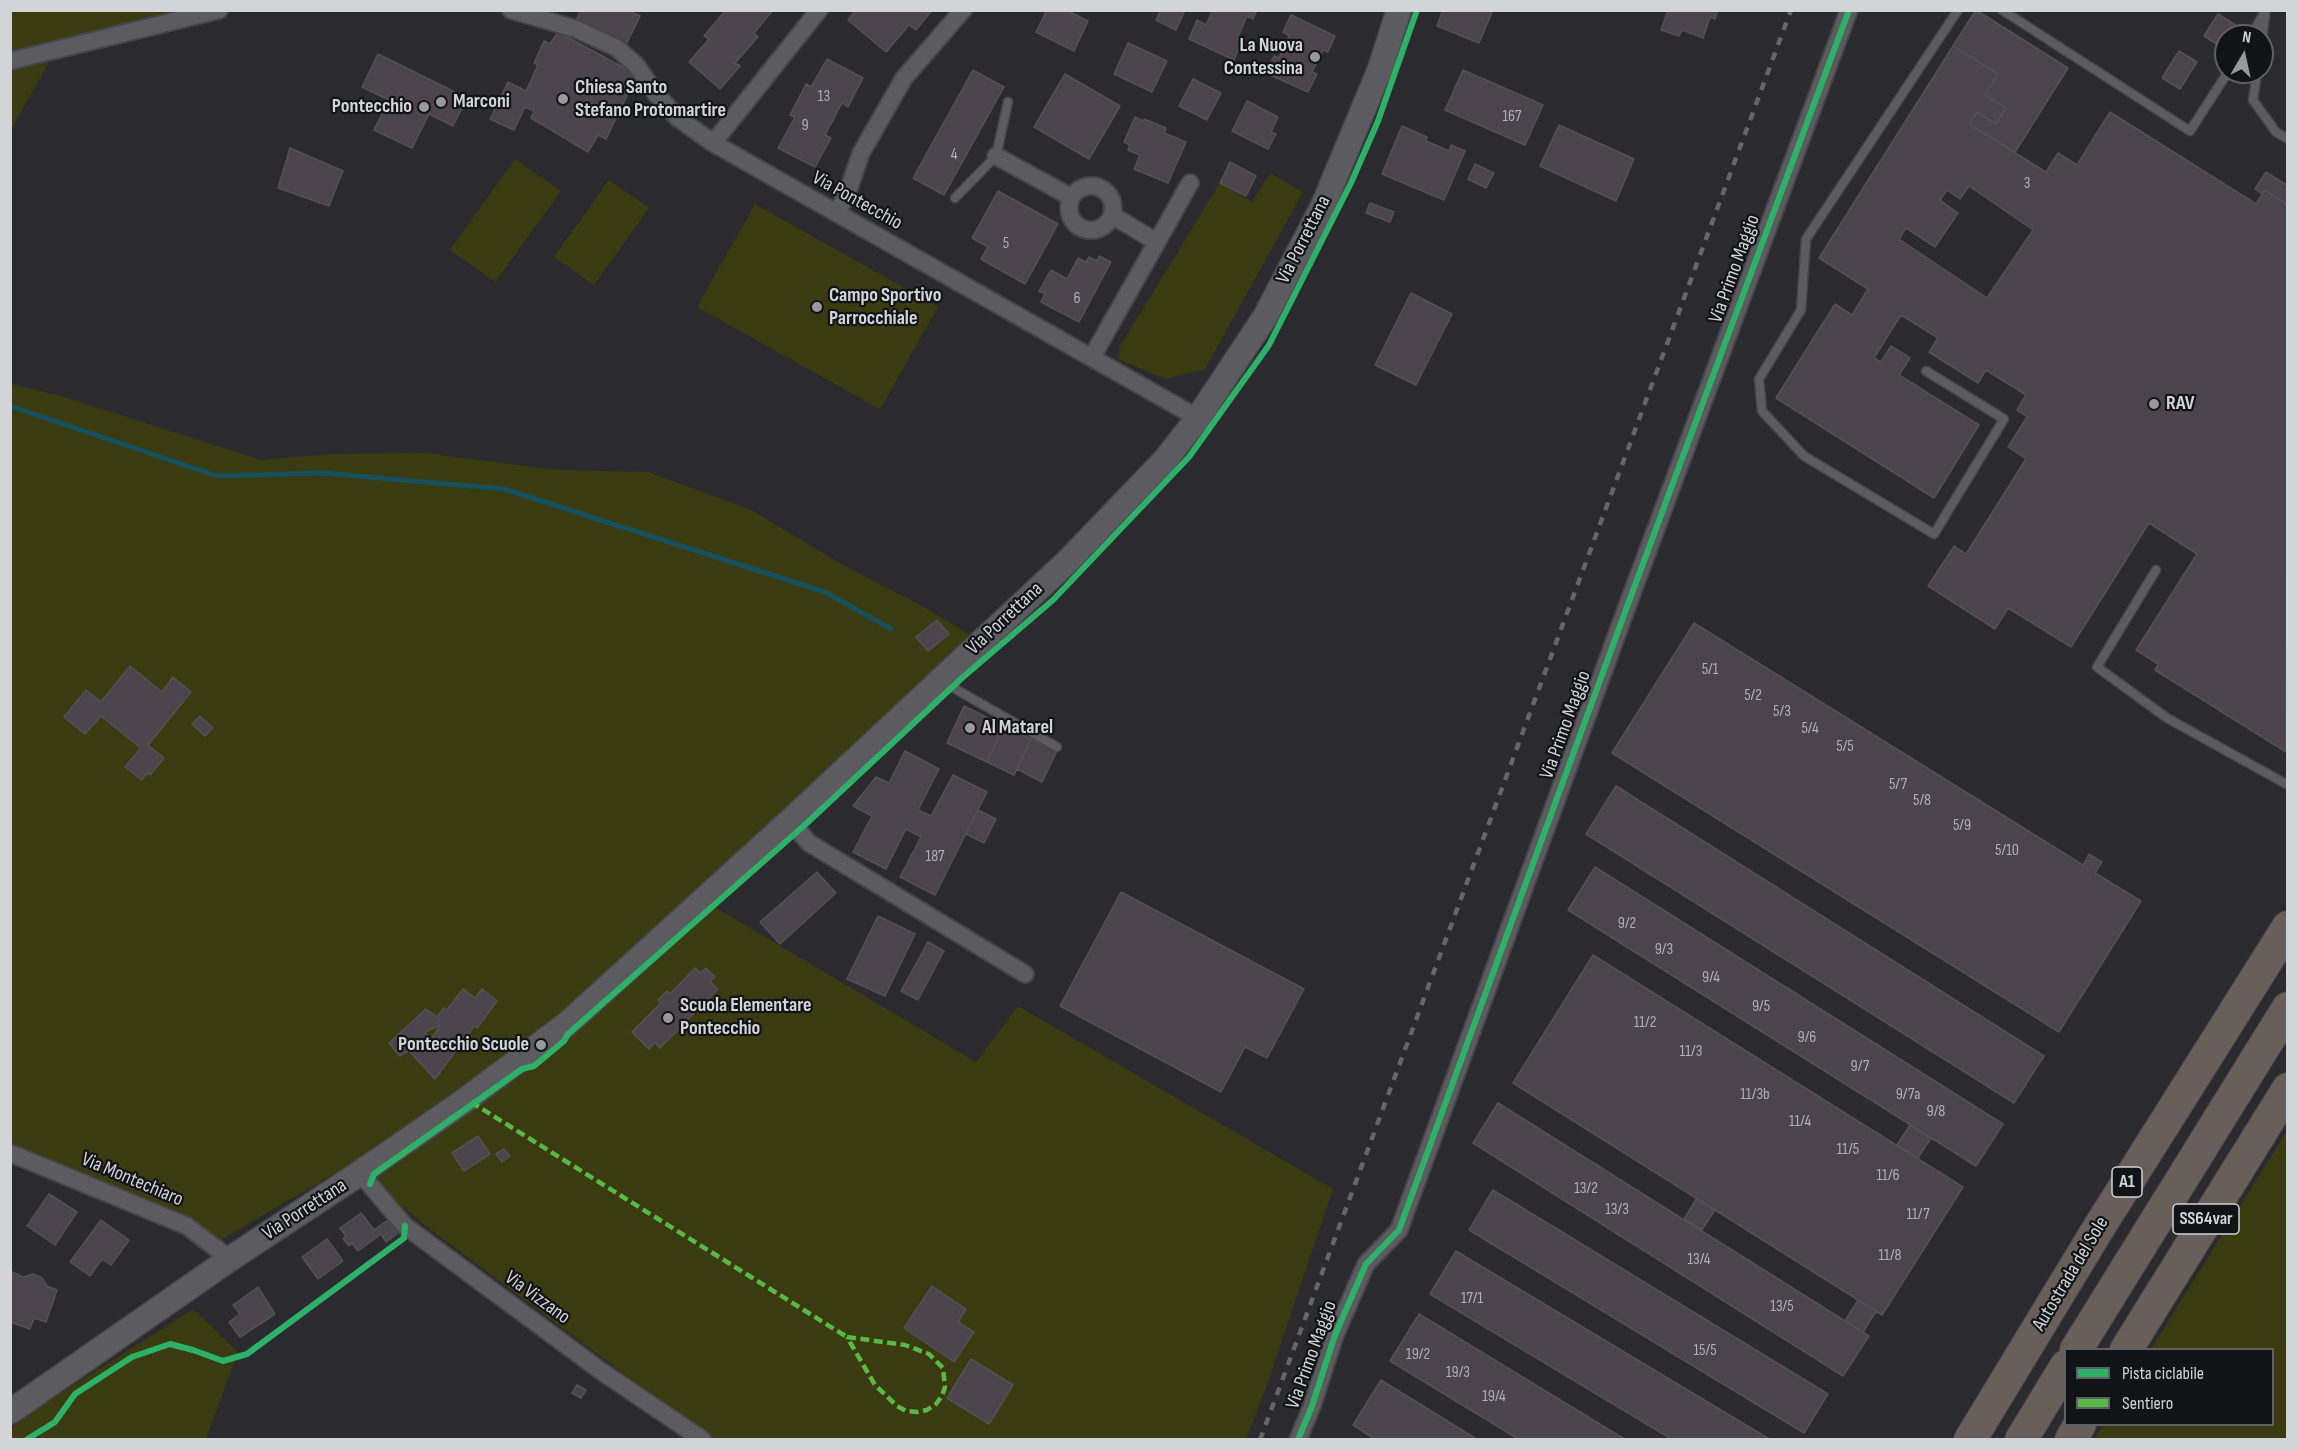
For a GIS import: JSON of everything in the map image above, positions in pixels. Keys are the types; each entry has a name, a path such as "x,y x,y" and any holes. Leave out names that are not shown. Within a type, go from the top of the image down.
{"highway":[{"name":"Autostrada del Sole","path":"1970,1440 2098,1229 2288,927"},
{"name":"A1","path":"2077,1348 2288,1008"},
{"name":"SS64var","path":"2127,1348 2288,1089"},
{"path":"2020,1440 2064,1369"},
{"path":"2071,1440 2079,1426"}],"main road":[{"name":"Via Porrettana","path":"10,1412 230,1259 464,1101 567,1024 790,821 1068,561 1165,460 1198,418 1265,317 1323,206 1380,69 1399,10"}],"street":[{"path":"10,61 219,10"},
{"name":"Via Pontecchio","path":"511,10 576,28 617,48 637,66 656,94 678,118 713,143 1198,418"},
{"path":"713,143 819,10"},
{"path":"837,213 846,197 861,153 904,78 963,10"},
{"name":"Via Primo Maggio","path":"1298,1440 1312,1406 1335,1335 1366,1264 1399,1230 1849,10"},
{"path":"996,156 1071,197"},
{"path":"1092,357 1190,183"},
{"path":"1086,185 1096,185 1105,189 1114,206 1113,216 1107,224 1098,229 1087,230 1077,226 1068,208 1071,197 1086,185"},
{"path":"1113,216 1157,242"},
{"path":"790,821 809,843 1025,974"},
{"name":"Via Montechiaro","path":"10,1153 188,1226 230,1259"},
{"name":"Via Vizzano","path":"360,1173 405,1227 602,1371 704,1440"}],"lane":[{"path":"1926,371 2004,419 1934,534 1804,456 1762,411 1760,379 1801,310 1806,239 1958,10"},
{"path":"2002,10 2190,131 2220,84"},
{"path":"2258,24 2266,11"},
{"path":"2255,84 2253,100 2276,132 2288,139"},
{"path":"955,198 996,156 1008,102"},
{"path":"2156,570 2097,667 2167,718 2288,785"},
{"path":"939,681 1057,747"}],"shaded area":[{"path":"11,11 209,11 60,42 11,130"},
{"path":"515,159 561,191 495,282 450,250"},
{"path":"1270,173 1303,192 1205,369 1166,379 1118,359 1119,348 1220,183 1252,202"},
{"path":"609,180 649,208 594,285 554,257"},
{"name":"Campo Sportivo Parrocchiale","path":"755,204 938,307 880,409 697,307"},
{"path":"11,384 61,396 261,460 331,454 425,453 558,470 648,472 751,510 843,565 922,606 987,645 962,678 708,903 976,1062 1018,1006 1333,1189 1267,1385 1246,1439 717,1440 667,1406 427,1227 398,1203 358,1160 222,1239 11,1149"},
{"path":"2287,1131 2287,1439 2094,1439 2103,1426 2274,1426 2274,1348 2152,1348"},
{"path":"193,1309 238,1352 206,1439 11,1440 11,1429 33,1411"}],"building":[{"path":"581,10 628,10 640,16 626,45 576,21"},
{"path":"726,10 773,10 754,33 758,37 735,63 740,66 720,89 689,62 709,39 704,36"},
{"path":"856,10 932,10 916,30 909,25 886,52 848,20"},
{"path":"1047,10 1066,10 1088,21 1074,51 1036,32"},
{"path":"1161,10 1185,10 1176,30 1156,20"},
{"path":"1213,10 1257,10 1253,19 1247,16 1237,39 1242,41 1234,60 1189,39 1197,20 1206,25"},
{"path":"1443,10 1493,10 1479,43 1437,26"},
{"path":"1668,10 1718,10 1715,19 1710,17 1703,38 1682,30 1679,36 1661,30"},
{"path":"1976,10 2068,68 2015,152 1969,124 1977,112 1996,124 2006,108 1985,95 1998,74 1953,46"},
{"path":"2218,14 2234,24 2214,24 2214,42 2204,36"},
{"path":"1291,15 1335,36 1328,52 1323,50 1312,72 1317,74 1308,92 1266,73 1274,56 1279,58 1289,36 1283,32"},
{"name":"Chiesa Santo Stefano Protomartire","path":"558,32 637,75 606,139 598,135 588,152 531,118 534,111 525,107 514,130 490,119 508,82 526,91 538,65 534,63 544,41 550,44"},
{"path":"1128,43 1167,61 1152,92 1114,74"},
{"name":"RAV","path":"1953,46 1998,74 1985,95 2006,108 1996,124 1977,112 1969,124 2046,172 2058,153 2077,165 2110,112 2256,204 2265,190 2288,205 2286,752 2155,670 2158,664 2136,650 2197,554 2149,523 2071,647 2008,608 1995,629 1928,586 1954,546 1966,554 2026,459 2008,447 2027,417 2017,410 2026,395 1986,370 1978,383 1929,352 1938,338 1901,315 1874,358 1881,362 1891,346 1910,358 1899,375 1979,425 1934,498 1776,398 1835,304 1852,315 1868,289 1819,258","holes":["1969,186 2033,230 1987,298 1899,239 1906,228 1935,247 1958,213 1940,200 1947,190 1960,199"]},
{"path":"2179,51 2197,62 2180,89 2162,78"},
{"name":"Pontecchio","path":"378,54 467,98 453,126 429,114 412,148 374,130 389,100 362,87"},
{"path":"827,59 863,78 848,107 842,103 825,135 831,138 815,167 778,148 795,117 790,115 806,84 811,87"},
{"path":"973,70 1004,87 944,195 913,178"},
{"path":"1463,70 1543,105 1525,145 1445,110"},
{"path":"1065,74 1120,106 1089,159 1034,127"},
{"path":"1193,79 1221,93 1207,120 1179,106"},
{"path":"1247,101 1278,117 1271,132 1276,134 1268,149 1232,131"},
{"path":"1135,117 1166,128 1164,133 1186,142 1168,183 1134,169 1140,155 1128,150 1130,145 1124,142"},
{"path":"1559,125 1634,159 1616,201 1540,166"},
{"path":"1402,126 1427,137 1426,141 1449,151 1451,145 1465,151 1444,200 1382,174"},
{"path":"290,148 343,171 329,206 278,188"},
{"path":"1230,162 1256,176 1246,196 1220,183"},
{"path":"1475,164 1494,173 1486,188 1468,179"},
{"path":"2266,172 2288,186 2287,205 2265,190 2262,194 2255,189"},
{"path":"998,191 1058,224 1025,284 981,259 988,247 972,238"},
{"path":"1370,203 1394,212 1390,222 1366,213"},
{"path":"1099,256 1111,262 1079,322 1041,302 1045,294 1039,291 1051,270 1067,279 1078,258 1086,262 1089,257 1097,261"},
{"path":"1411,293 1452,314 1416,385 1375,365"},
{"path":"937,620 949,634 928,651 916,637"},
{"path":"1694,623 2083,865 2089,854 2102,862 2095,873 2141,901 2059,1032 1612,753"},
{"path":"130,666 162,692 173,677 191,692 148,745 164,758 150,775 147,773 142,780 125,767 141,748 101,716 85,734 64,717 86,690 101,702"},
{"path":"964,706 1004,726 987,762 947,743"},
{"path":"200,716 213,728 205,736 192,724"},
{"path":"1004,726 1031,739 1014,775 987,762"},
{"path":"1031,739 1057,751 1042,782 1017,769"},
{"path":"905,751 939,769 918,810 931,816 953,775 987,792 935,895 900,877 921,837 906,829 886,869 853,852 872,816 853,806 876,777 889,783"},
{"path":"1616,786 2044,1056 2014,1103 1586,834"},
{"path":"978,810 996,819 984,843 966,834"},
{"path":"1595,867 2003,1124 1976,1166 1568,910"},
{"path":"817,872 836,893 780,944 760,922"},
{"path":"1121,892 1304,989 1267,1058 1245,1047 1221,1092 1060,1006"},
{"path":"878,916 915,934 885,996 847,979"},
{"path":"928,942 944,951 918,1000 901,991"},
{"path":"1593,955 1963,1187 1882,1315 1513,1083"},
{"name":"Scuola Elementare Pontecchio","path":"695,968 700,973 706,968 715,977 710,982 718,989 660,1048 655,1042 649,1049 632,1032 661,1003 658,1000 667,991 670,994"},
{"path":"463,989 475,998 482,989 497,1001 477,1028 474,1026 435,1079 409,1051 400,1056 389,1043 426,1009 437,1017 444,1008 447,1010","holes":["440,1025 431,1040 425,1032"]},
{"path":"1498,1103 1869,1336 1843,1376 1473,1143"},
{"path":"1910,1125 1931,1138 1918,1158 1897,1145"},
{"path":"478,1136 490,1154 464,1171 452,1153"},
{"path":"504,1149 510,1156 502,1162 496,1154"},
{"path":"1493,1190 1828,1394 1804,1433 1469,1230"},
{"path":"49,1194 77,1212 55,1245 27,1226"},
{"path":"1697,1198 1715,1210 1702,1230 1684,1219"},
{"path":"361,1213 374,1230 388,1220 397,1234 386,1242 381,1234 358,1251 352,1243 349,1246 343,1239 346,1236 340,1228"},
{"path":"101,1220 129,1240 111,1265 102,1259 90,1276 70,1262"},
{"path":"327,1239 343,1261 318,1279 302,1257"},
{"path":"1456,1251 1771,1440 1673,1440 1430,1294"},
{"path":"12,1272 23,1277 33,1274 42,1278 47,1286 57,1290 46,1322 34,1318 30,1329 10,1322"},
{"path":"932,1286 966,1309 958,1322 974,1332 954,1362 904,1328"},
{"path":"258,1287 275,1314 240,1337 229,1322 240,1314 233,1305"},
{"path":"1858,1300 1876,1311 1863,1332 1845,1321"},
{"path":"1419,1314 1626,1440 1520,1440 1390,1361"},
{"path":"971,1359 1013,1385 989,1424 947,1398"},
{"path":"1381,1380 1478,1440 1376,1440 1353,1425"},
{"path":"577,1385 586,1390 581,1398 572,1393"}],"waterway":[{"path":"10,406 217,476 323,473 504,489 825,592 891,629"}],"railway":[{"path":"1260,1440 1791,10"}],"marked path":[{"path":"471,1102 847,1337"},
{"path":"847,1337 905,1345 929,1354 943,1368 945,1387 942,1396 927,1410 906,1411 897,1406 875,1385 847,1337"}],"cycle path":[{"path":"370,1184 374,1174 522,1069 534,1066 564,1041 568,1034 807,823 962,678 1053,600 1189,457 1269,345 1351,183 1378,121 1417,10"},
{"path":"1298,1440 1312,1406 1335,1335 1366,1264 1399,1230 1849,10"},
{"path":"26,1440 55,1422 75,1394 132,1357 170,1344 223,1361 247,1354 404,1238 405,1226"}],"place":[{"name":"La Nuova Contessina","path":"1315,57"},
{"name":"Chiesa Santo Stefano Protomartire","path":"563,99"},
{"name":"Marconi","path":"441,102"},
{"name":"Pontecchio","path":"424,107"},
{"name":"Campo Sportivo Parrocchiale","path":"817,307"},
{"name":"RAV","path":"2154,404"},
{"name":"Al Matarel","path":"970,728"},
{"name":"Scuola Elementare Pontecchio","path":"668,1018"},
{"name":"Pontecchio Scuole","path":"541,1045"}]}
